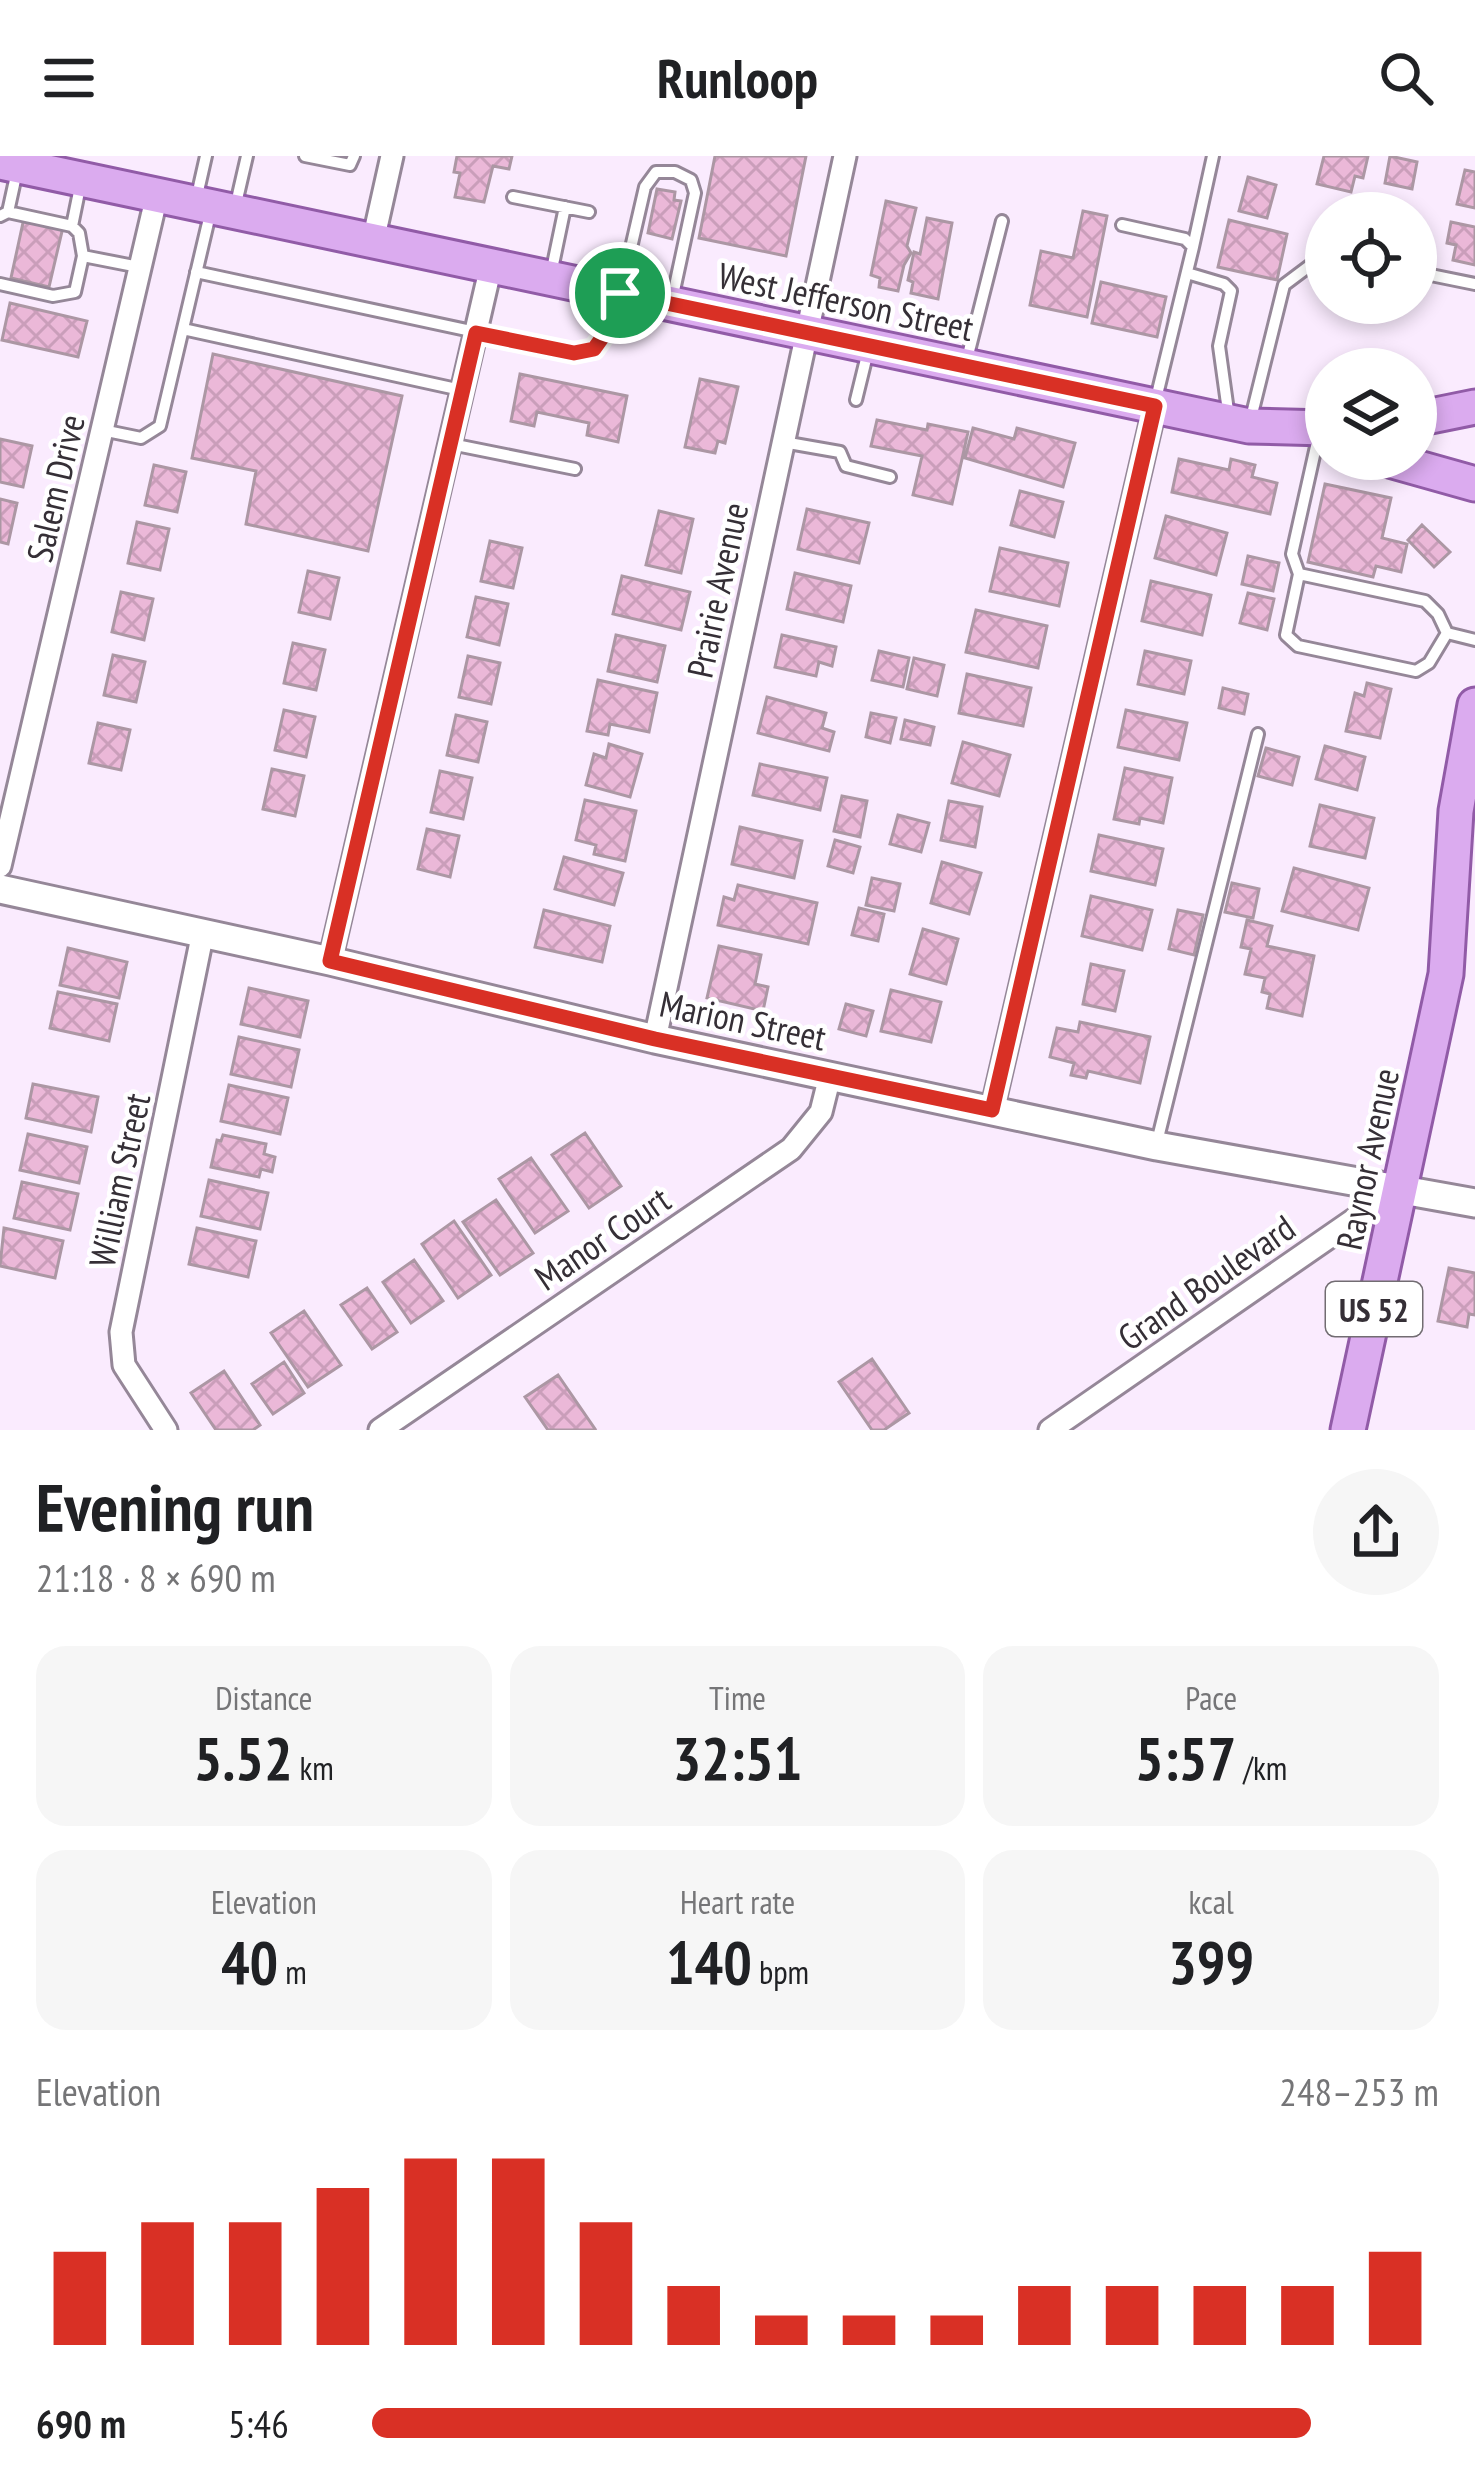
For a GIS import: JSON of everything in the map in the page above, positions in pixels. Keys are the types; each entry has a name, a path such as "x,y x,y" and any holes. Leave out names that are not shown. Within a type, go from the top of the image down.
{"main road":[{"name":"West Jefferson Street","path":"9,164 94,177 157,195 1305,435"},
{"path":"1437,415 1475,407"},
{"path":"1437,473 1475,484"},
{"name":"Raynor Avenue","path":"1348,1430 1446,974 1456,811 1475,705"},
{"name":"Raynor Avenue","path":"1446,974 1475,903"}],"street":[{"path":"374,241 392,156"},
{"name":"Prairie Avenue","path":"655,1039 845,156"},
{"name":"Salem Drive","path":"0,866 157,195"},
{"path":"330,961 491,266"},
{"path":"992,1110 1155,406"},
{"name":"Marion Street","path":"0,889 655,1039 1156,1146 1475,1203"},
{"name":"William Street","path":"166,1430 124,1365 121,1332 203,932"},
{"name":"Manor Court","path":"380,1430 791,1149 821,1112 830,1076"},
{"name":"Grand Boulevard","path":"1050,1430 1400,1188"}],"lane":[{"path":"206,156 214,207"},
{"path":"102,430 141,439 160,426 214,207 247,156"},
{"path":"305,156 350,165 354,156"},
{"path":"1155,406 1213,156"},
{"path":"0,284 53,296 75,292 83,256 79,233 72,226 4,214 9,164"},
{"path":"196,272 574,353 594,349 604,335 645,188 656,172 675,172 691,180 695,194 671,304"},
{"path":"72,226 94,177"},
{"path":"514,196 589,212"},
{"path":"550,278 565,207"},
{"path":"965,366 1002,221"},
{"path":"1122,225 1185,239 1193,248"},
{"path":"83,256 140,268"},
{"path":"1240,424 1284,285 1305,269"},
{"path":"1187,273 1223,284 1231,292 1219,346 1240,424"},
{"path":"1437,276 1475,284"},
{"path":"183,328 463,391"},
{"path":"856,400 869,346"},
{"path":"783,442 840,452 846,466 890,477"},
{"path":"452,444 574,469"},
{"path":"1312,480 1292,554 1299,574 1286,635 1298,646 1417,671 1429,663 1447,633"},
{"path":"1299,574 1425,602 1438,614 1447,633"},
{"path":"1447,633 1475,640"},
{"path":"1156,1146 1258,734"}],"building":[{"path":"457,156 512,156 509,169 493,166 484,202 455,197 460,173 454,172"},
{"path":"715,156 806,156 786,256 699,238"},
{"path":"1324,156 1368,156 1363,178 1355,176 1351,192 1317,184"},
{"path":"1390,156 1417,162 1412,189 1385,183"},
{"path":"1465,170 1475,172 1475,208 1457,204"},
{"path":"1248,177 1276,185 1267,218 1239,211"},
{"path":"657,189 675,192 674,200 681,201 672,239 648,233"},
{"path":"886,201 916,208 907,246 911,253 898,291 879,287 880,278 871,275"},
{"path":"1083,211 1107,216 1087,317 1030,305 1041,251 1073,258"},
{"path":"24,218 63,227 49,287 11,278"},
{"path":"927,218 952,223 938,299 911,293 913,282 908,280 914,252 920,254"},
{"path":"1229,220 1287,234 1277,280 1218,267"},
{"path":"1451,222 1475,227 1475,265 1453,260 1456,245 1447,243"},
{"path":"1101,282 1166,297 1157,337 1092,323"},
{"path":"10,303 87,321 78,357 2,340"},
{"path":"213,354 402,396 368,551 246,524 256,471 192,458"},
{"path":"520,374 627,396 618,442 587,435 589,423 537,412 534,426 511,421"},
{"path":"700,379 738,387 725,443 718,441 715,453 685,447"},
{"path":"877,420 968,432 952,504 913,495 922,456 871,446"},
{"path":"973,428 1014,439 1017,428 1075,443 1063,487 965,458"},
{"path":"0,439 32,446 23,487 0,482"},
{"path":"1179,459 1229,470 1231,459 1255,465 1252,477 1277,483 1270,514 1172,492"},
{"path":"154,465 186,472 177,512 145,505"},
{"path":"1325,484 1391,498 1382,538 1407,544 1401,572 1376,566 1373,577 1308,562"},
{"path":"1020,491 1063,502 1054,537 1011,525"},
{"path":"0,499 17,503 8,544 0,542"},
{"path":"807,509 869,523 859,563 798,549"},
{"path":"659,511 693,519 681,573 646,565"},
{"path":"1166,516 1227,533 1216,575 1155,558"},
{"path":"137,522 169,529 160,570 128,563"},
{"path":"1422,525 1450,552 1434,567 1408,540"},
{"path":"490,541 522,548 513,588 481,581"},
{"path":"1000,548 1068,563 1059,606 990,591"},
{"path":"1248,556 1279,563 1273,591 1242,584"},
{"path":"308,571 339,578 330,619 299,612"},
{"path":"795,573 851,586 843,622 787,609"},
{"path":"622,576 690,592 681,630 613,614"},
{"path":"1151,581 1211,595 1202,635 1142,621"},
{"path":"121,592 153,599 144,640 112,632"},
{"path":"1248,593 1274,599 1267,630 1240,623"},
{"path":"476,597 508,604 499,645 467,637"},
{"path":"976,610 1047,626 1038,668 966,652"},
{"path":"616,635 665,646 657,682 608,671"},
{"path":"782,635 836,647 832,666 819,662 816,676 775,667"},
{"path":"293,643 325,650 316,690 284,683"},
{"path":"879,651 909,658 903,687 872,680"},
{"path":"1145,651 1191,661 1184,694 1138,684"},
{"path":"113,655 145,662 136,702 104,695"},
{"path":"468,656 500,663 491,704 459,697"},
{"path":"914,658 944,665 937,696 907,689"},
{"path":"967,674 1031,688 1023,726 959,713"},
{"path":"598,680 657,693 649,732 610,724 608,735 587,731"},
{"path":"1367,683 1391,689 1380,738 1346,731 1355,693 1364,696"},
{"path":"1223,688 1248,694 1244,714 1219,708"},
{"path":"767,697 826,713 822,728 834,732 829,751 758,733"},
{"path":"284,710 315,717 306,757 275,750"},
{"path":"1126,710 1187,723 1179,760 1118,747"},
{"path":"871,713 896,718 890,743 866,737"},
{"path":"456,715 487,722 478,762 447,755"},
{"path":"905,720 934,727 930,745 901,739"},
{"path":"98,723 130,730 121,770 89,763"},
{"path":"963,742 1010,755 999,796 952,783"},
{"path":"609,744 642,754 630,797 586,785 594,754 606,758"},
{"path":"1325,746 1365,757 1357,790 1316,779"},
{"path":"1266,748 1299,757 1292,785 1258,776"},
{"path":"760,764 827,778 820,810 753,795"},
{"path":"1125,768 1172,778 1163,823 1114,819"},
{"path":"272,769 304,776 295,816 263,809"},
{"path":"440,771 472,778 463,819 431,812"},
{"path":"842,796 867,801 860,837 834,831"},
{"path":"585,800 636,811 625,861 594,854 596,845 576,840"},
{"path":"949,801 982,807 975,847 941,840"},
{"path":"1320,805 1374,818 1365,858 1310,846"},
{"path":"898,815 929,823 921,852 890,844"},
{"path":"740,827 802,841 794,878 732,864"},
{"path":"427,829 459,836 450,877 418,869"},
{"path":"1099,835 1163,849 1155,885 1091,871"},
{"path":"835,840 860,847 853,873 828,866"},
{"path":"564,857 623,873 614,905 555,889"},
{"path":"942,862 981,873 969,914 931,903"},
{"path":"1294,868 1369,888 1358,930 1282,911"},
{"path":"872,878 900,884 894,911 866,905"},
{"path":"1232,883 1259,889 1253,918 1225,912"},
{"path":"738,885 817,903 808,944 718,925 724,897 734,900"},
{"path":"1091,896 1152,910 1142,950 1082,936"},
{"path":"859,908 884,914 878,941 852,935"},
{"path":"544,910 610,926 602,962 535,947"},
{"path":"1178,910 1203,915 1194,955 1169,949"},
{"path":"1247,920 1272,926 1267,946 1314,956 1302,1016 1267,1008 1270,994 1262,992 1265,978 1245,974 1251,949 1241,947"},
{"path":"923,929 958,939 946,984 910,974"},
{"path":"719,946 761,955 755,984 768,987 763,1011 707,998"},
{"path":"68,948 127,962 119,998 60,985"},
{"path":"1091,964 1124,971 1115,1011 1083,1004"},
{"path":"249,988 308,1001 300,1037 241,1024"},
{"path":"891,990 941,1002 931,1042 881,1031"},
{"path":"58,992 117,1004 109,1041 50,1028"},
{"path":"846,1004 873,1011 866,1036 839,1029"},
{"path":"1080,1022 1150,1037 1140,1083 1088,1071 1086,1078 1071,1075 1074,1063 1050,1057 1057,1028 1078,1032"},
{"path":"239,1037 299,1050 291,1087 231,1074"},
{"path":"33,1084 98,1097 91,1132 26,1118"},
{"path":"229,1085 288,1098 280,1134 221,1121"},
{"path":"585,1133 621,1186 589,1208 552,1155"},
{"path":"28,1134 87,1147 79,1183 20,1170"},
{"path":"223,1135 266,1144 264,1154 275,1157 272,1172 261,1169 259,1177 211,1167 217,1140"},
{"path":"531,1158 568,1211 535,1233 499,1179"},
{"path":"209,1180 268,1193 260,1229 201,1216"},
{"path":"22,1182 78,1194 70,1230 14,1218"},
{"path":"496,1200 533,1253 500,1275 463,1222"},
{"path":"454,1221 491,1275 458,1298 422,1244"},
{"path":"4,1228 63,1241 55,1278 0,1266"},
{"path":"197,1228 256,1241 248,1277 189,1264"},
{"path":"414,1260 443,1301 411,1323 383,1282"},
{"path":"1449,1268 1475,1273 1475,1315 1469,1314 1467,1327 1438,1321"},
{"path":"367,1288 397,1332 372,1349 341,1305"},
{"path":"304,1311 341,1365 308,1387 271,1333"},
{"path":"872,1359 909,1413 884,1430 872,1430 839,1382"},
{"path":"284,1362 304,1393 273,1414 252,1384"},
{"path":"224,1371 260,1425 253,1430 216,1430 191,1393"},
{"path":"558,1375 595,1429 548,1430 525,1397"}],"route":[{"path":"614,292 620,293 1155,406 992,1110 655,1039 330,961 476,333 574,353 594,349 604,335 614,292"}]}
